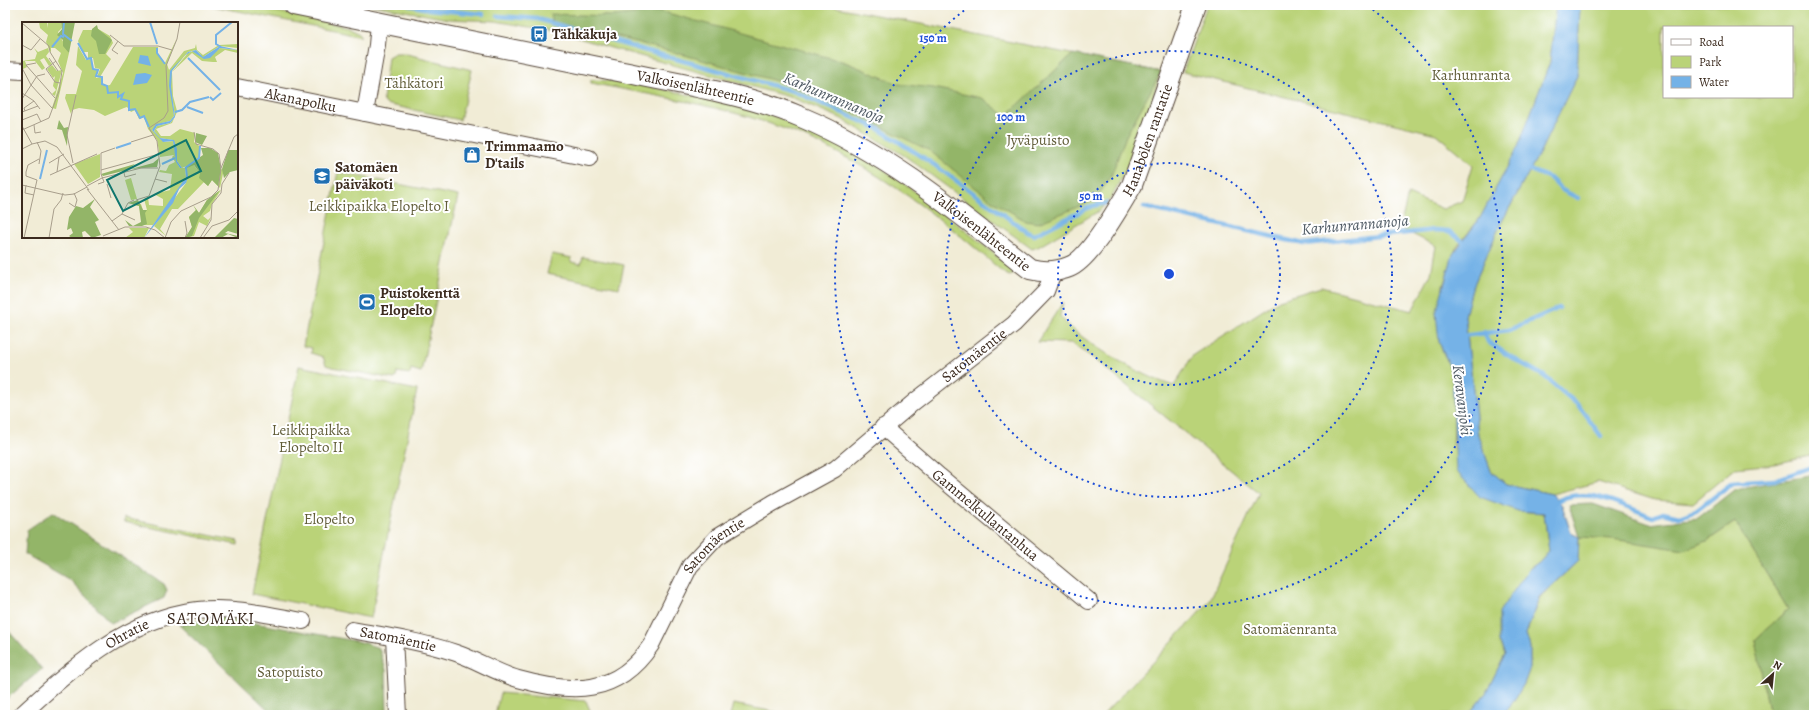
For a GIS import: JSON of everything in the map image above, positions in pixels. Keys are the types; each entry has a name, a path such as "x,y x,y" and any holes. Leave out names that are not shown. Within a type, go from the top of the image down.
{"street":[{"name":"Valkoisenlähteentie","path":"293,5 731,94 800,116 853,142 902,171 1030,269 1041,271 1054,270"},
{"name":"Hanabölen rantatie","path":"1054,270 1070,267 1095,244 1132,185 1196,5"},
{"path":"379,23 377,45 365,113 589,158"},
{"path":"5,70 22,71"},
{"name":"Akanapolku","path":"238,87 365,113"},
{"name":"Satomäentie","path":"352,630 434,646 453,652 518,679 560,687 588,689 600,686 623,674 644,656 651,645 690,566 717,537 773,503 835,469 883,427 1014,324 1046,291 1054,270"},
{"name":"Gammelkullantanhua","path":"883,427 950,486 1089,601"},
{"name":"Ohratie","path":"21,715 81,662 104,646 130,631 169,616 198,610 252,611 303,621"},
{"path":"394,638 398,715"}],"green space":[{"path":"208,5 247,5 349,27 359,32 362,36"},
{"name":"Jyväpuisto","path":"372,5 826,5 1161,72 1135,152 1111,198 1099,211 1038,247 1032,249 905,156 840,118 793,98 611,48 559,32 495,21 448,19"},
{"path":"1207,5 1556,5 1550,62 1518,147 1480,218 1456,248 1443,286 1439,342 1452,373 1454,425 1453,447 1518,511 1544,513 1549,551 1539,562 1529,569 1499,642 1505,654 1486,693 1468,715 1103,715 1209,602 1259,493 1093,358 1071,343 1037,342 1063,302 1060,316 1081,336 1112,357 1146,375 1174,386 1193,355 1279,300 1321,287 1412,311 1431,274 1436,246 1400,228 1408,194 1443,209 1462,201 1473,165 1436,134 1183,72"},
{"path":"1580,5 1814,5 1814,455 1774,464 1735,468 1693,503 1655,500 1598,482 1552,494 1506,484 1491,471 1478,435 1465,316 1472,289 1500,225 1540,152 1577,76"},
{"path":"660,11 845,62 898,84 933,88 982,98 1006,116 1073,54 1161,72 1126,136 1111,176 1095,200 1038,223 1026,221 991,200 930,151 854,113 787,84 681,54 552,22 550,14 613,16"},
{"name":"Tähkätori","path":"395,53 403,53 472,70 460,120 386,104 383,100 388,57"},
{"path":"591,80 636,84 727,103 795,123 838,142 871,161 933,205 980,242 1014,273 1010,276 1005,274 952,229 894,186 833,150 801,135 725,110 591,83"},
{"name":"Leikkipaikka Elopelto I","path":"338,172 458,196 421,372 411,369 410,374 397,372 396,378 394,379 332,367 326,365 323,357 311,353 312,348 303,346"},
{"path":"552,254 572,258 571,262 581,264 583,257 624,265 619,288 547,274"},
{"name":"Elopelto","path":"299,366 417,390 371,618 252,594"},
{"path":"1814,475 1814,715 1770,715 1755,640 1788,609 1735,522 1707,541 1684,550 1612,539 1579,537 1569,505 1593,504 1650,524 1698,518 1735,489"},
{"path":"53,512 164,584 167,590 164,598 111,623 70,580 25,554 27,530"},
{"path":"124,518 238,541 238,545 124,522"},
{"path":"1735,522 1788,609 1755,640 1770,715 1500,715 1509,708 1524,684 1530,668 1530,647 1526,634 1540,597 1578,561 1579,537 1707,541"},
{"name":"Satopuisto","path":"221,617 361,642 379,648 386,670 387,715 274,715 179,625"},
{"path":"5,627 42,669 5,700"},
{"path":"500,693 586,701 592,715 495,715"},
{"path":"733,704 791,715 730,715"}],"water":[{"name":"Keravanjoki","path":"1556,5 1580,5 1577,76 1540,152 1500,225 1472,289 1465,316 1478,435 1491,471 1506,484 1552,494 1562,505 1571,533 1579,537 1578,561 1539,597 1526,634 1530,647 1530,668 1524,684 1509,708 1500,715 1468,715 1486,693 1505,654 1499,642 1499,612 1529,569 1539,562 1549,551 1544,513 1518,511 1480,497 1456,471 1452,373 1439,342 1436,313 1453,254 1480,218 1518,147 1550,62"}],"waterway":[{"name":"Karhunrannanoja","path":"409,5 429,9 483,14"},
{"name":"Karhunrannanoja","path":"498,16 538,19 793,91 879,129 933,164 1029,233 1034,235 1092,206 1106,203"},
{"path":"1525,168 1550,178 1562,190 1578,198"},
{"name":"Karhunrannanoja","path":"1144,207 1304,244 1435,230 1449,231 1465,243"},
{"path":"1462,336 1509,330 1559,308"},
{"path":"1484,332 1488,342 1544,376 1578,405 1601,436"},
{"path":"1554,503 1566,497 1578,495 1591,496 1616,502 1653,517 1663,513 1679,517 1696,511 1732,483 1775,480 1814,466"}],"place":[{"name":"Tähkäkuja","path":"539,34"},
{"name":"Trimmaamo D'tails","path":"472,155"},
{"name":"Satomäen päiväkoti","path":"322,176"},
{"name":"Puistokenttä Elopelto","path":"367,302"}],"district":[{"name":"SATOMÄKI","path":"211,618"}],"park label":[{"name":"Karhunranta","path":"1471,75"},
{"name":"Leikkipaikka Elopelto II","path":"311,438"},
{"name":"Satomäenranta","path":"1290,629"}]}
